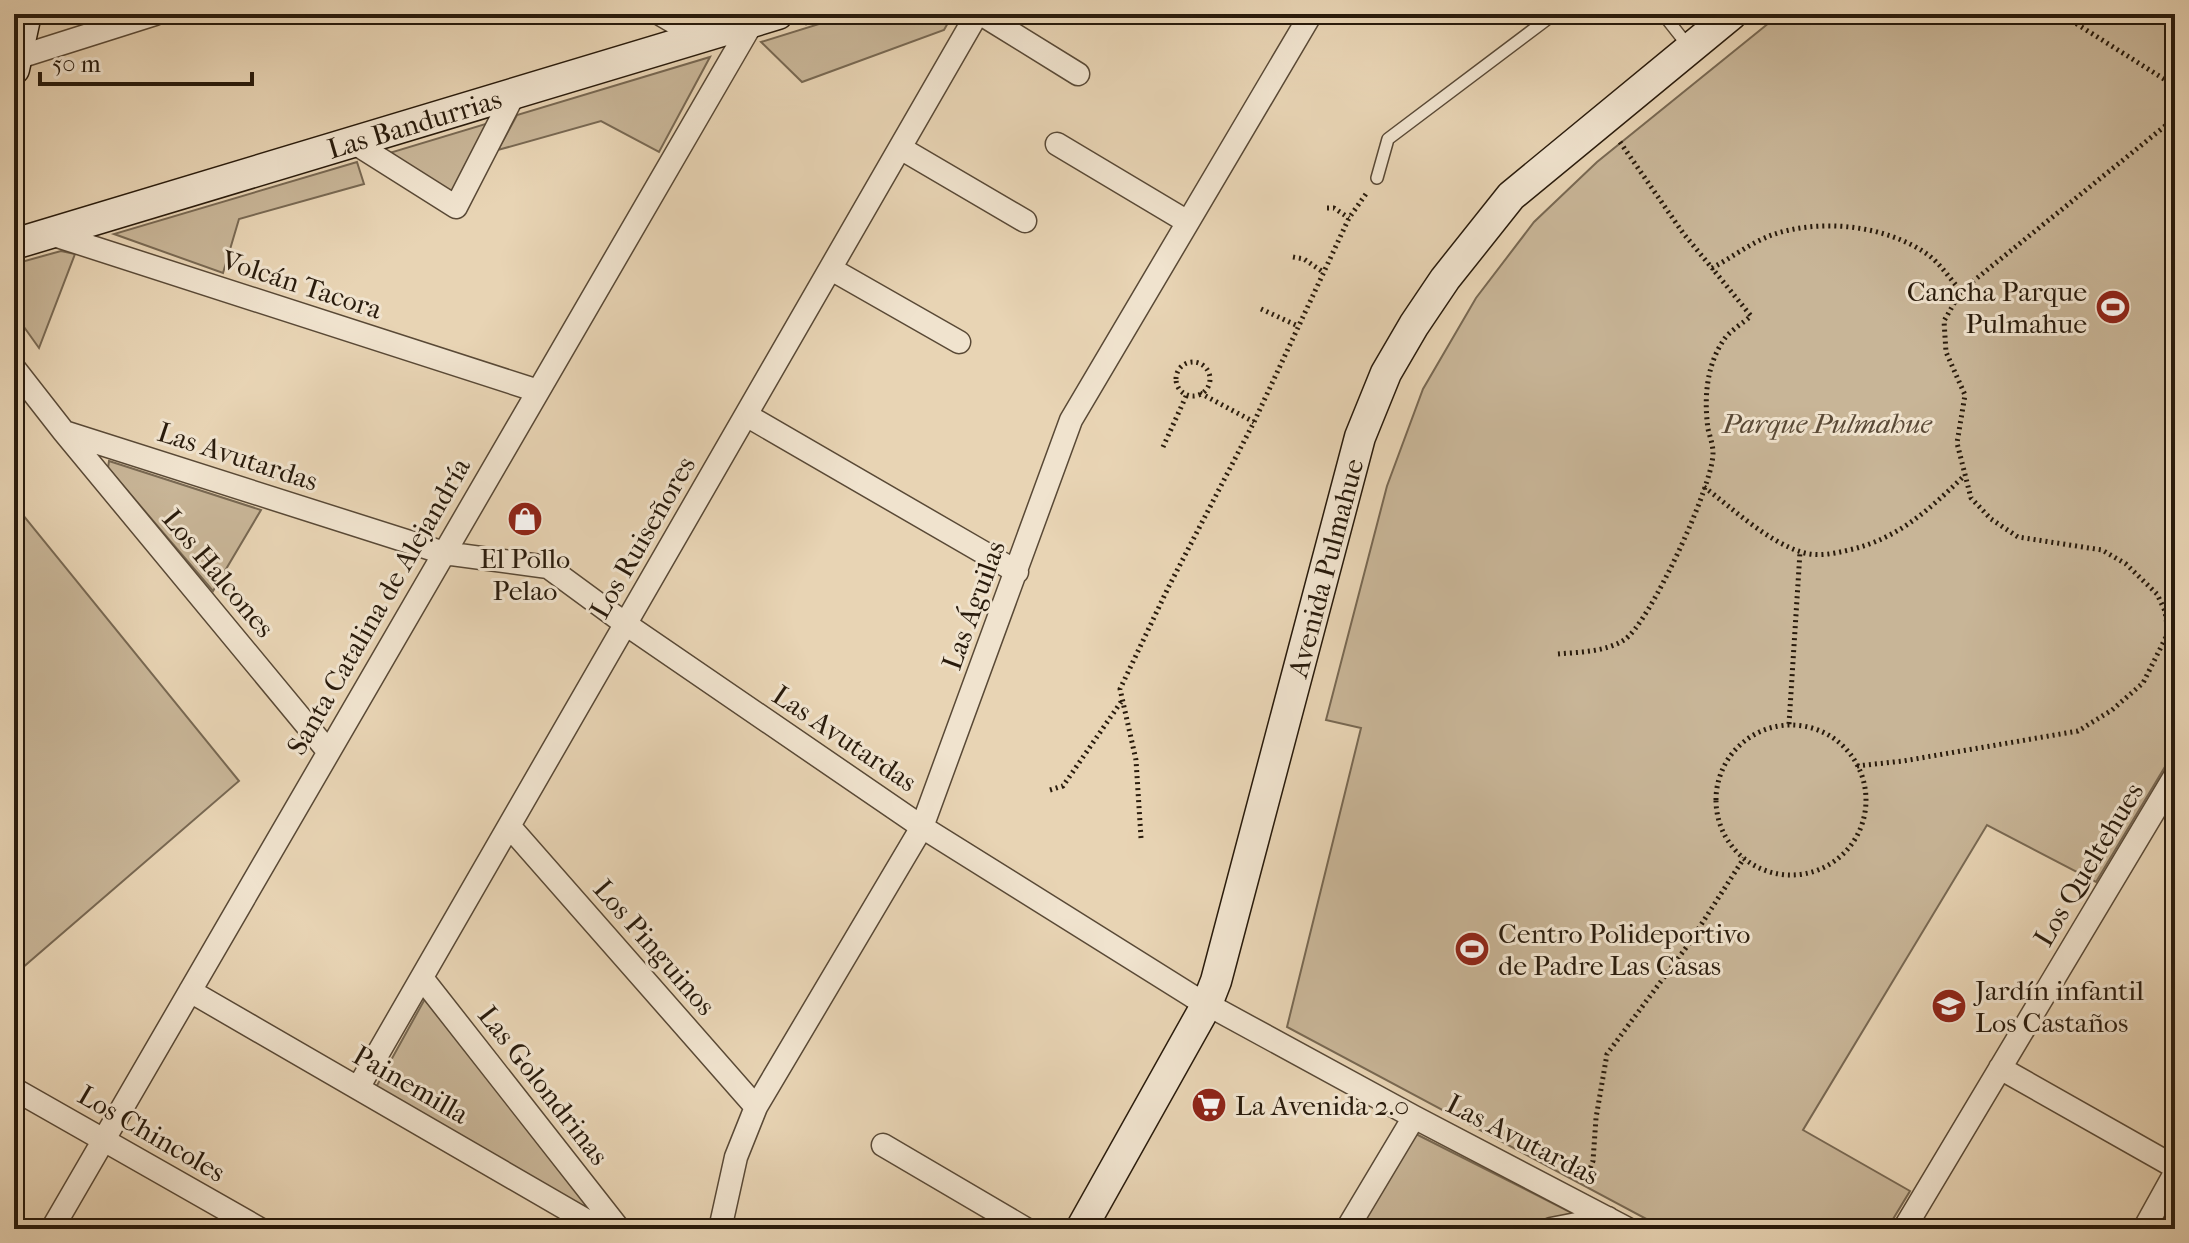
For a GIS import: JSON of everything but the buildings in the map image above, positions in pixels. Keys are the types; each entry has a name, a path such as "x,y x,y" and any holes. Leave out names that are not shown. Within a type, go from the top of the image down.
{"street":[{"path":"15,64 26,14"},
{"path":"15,64 49,45 155,14"},
{"path":"660,14 701,38"},
{"path":"979,14 1078,74"},
{"name":"Los Ruiseñores","path":"358,1088 979,14"},
{"name":"Las Águilas","path":"720,1229 736,1157 756,1107 922,827 1071,420 1311,14"},
{"name":"Avenida Pulmahue","path":"1081,1229 1207,1004 1216,981 1360,437 1376,394 1414,325 1476,237 1511,196 1732,14"},
{"name":"Las Bandurrias","path":"14,244 762,17"},
{"name":"Santa Catalina de Alejandría","path":"52,1229 538,391 762,17"},
{"path":"353,142 456,207 514,94"},
{"path":"1057,144 1186,221"},
{"path":"902,149 1025,221"},
{"path":"14,220 48,233"},
{"name":"Volcán Tacora","path":"48,233 538,391"},
{"path":"831,269 959,342"},
{"path":"14,368 64,432"},
{"path":"746,415 1017,572"},
{"name":"Las Avutardas","path":"64,432 444,553 548,567 627,625 922,827 1207,1004 1628,1229"},
{"name":"Los Halcones","path":"64,432 328,751"},
{"name":"Los Queltehues","path":"1904,1229 2175,776"},
{"name":"Los Pinguinos","path":"510,827 756,1107"},
{"name":"Las Golondrinas","path":"422,978 619,1229"},
{"name":"Painemilla","path":"190,991 601,1229"},
{"path":"2000,1068 2175,1167"},
{"name":"Los Chincoles","path":"14,1089 260,1229"},
{"path":"1347,1229 1414,1117"},
{"path":"883,1145 1026,1229"},
{"path":"2144,1229 2175,1173"},
{"path":"1551,1229 1608,1218"}],"lane":[{"path":"1377,178 1388,139 1554,14"},
{"path":"1663,14 1689,47"}],"path":[{"path":"2061,14 2175,86"},
{"path":"1857,766 2078,731 2112,710 2143,683 2168,633 2165,611 2157,594 2126,564 2102,550 2018,537 1991,519 1971,498 1957,443 1965,395 1946,352 1944,321 1961,291 2175,118"},
{"path":"1558,654 1595,650 1625,640 1640,625 1667,575 1714,455 1708,427 1707,377 1724,339 1751,316 1683,233 1651,183 1602,119"},
{"path":"1141,838 1136,760 1120,689 1254,422 1349,218 1377,178"},
{"path":"1327,208 1334,208 1349,218"},
{"path":"1712,268 1771,235 1828,224 1863,228 1903,241 1929,255 1961,291"},
{"path":"1293,257 1304,259 1323,272"},
{"path":"1261,309 1298,326"},
{"path":"1192,362 1204,365 1210,377 1207,388 1200,393 1187,394 1180,389 1176,378 1181,367 1192,362"},
{"path":"1200,393 1254,422"},
{"path":"1163,447 1187,394"},
{"path":"1704,487 1763,532 1800,552 1825,556 1863,547 1896,534 1926,512 1966,474"},
{"path":"1789,724 1800,552"},
{"path":"1050,790 1063,786 1121,702"},
{"path":"1789,724 1823,731 1850,751 1865,781 1866,815 1852,847 1826,869 1793,877 1760,870 1732,850 1717,820 1716,785 1731,754 1756,732 1789,724"},
{"path":"1586,1179 1593,1161 1596,1118 1607,1054 1688,945 1744,858"}],"green space":[{"path":"851,14 953,14 944,30 802,82 761,42"},
{"name":"Parque Pulmahue","path":"1780,14 2175,14 2175,750 2096,882 1987,825 1803,1130 1910,1191 1887,1229 1665,1229 1287,1027 1361,728 1326,720 1387,486 1423,389 1476,298 1534,222 1597,162"},
{"path":"710,57 659,152 601,121 498,150 517,115"},
{"path":"492,122 460,191 448,195 386,154"},
{"path":"357,162 364,184 239,219 223,273 114,234"},
{"path":"61,251 75,254 39,348 14,313 14,264"},
{"path":"109,461 261,510 213,591 108,468"},
{"path":"14,504 239,781 14,975"},
{"path":"426,997 604,1221 375,1089"},
{"path":"1414,1133 1572,1213 1521,1229 1357,1229"}],"place":[{"name":"Cancha Parque Pulmahue","path":"2113,307"},
{"name":"El Pollo Pelao","path":"525,519"},
{"name":"Centro Polideportivo de Padre Las Casas","path":"1472,949"},
{"name":"Jardín infantil Los Castaños","path":"1949,1006"},
{"name":"La Avenida 2.0","path":"1209,1105"}]}
